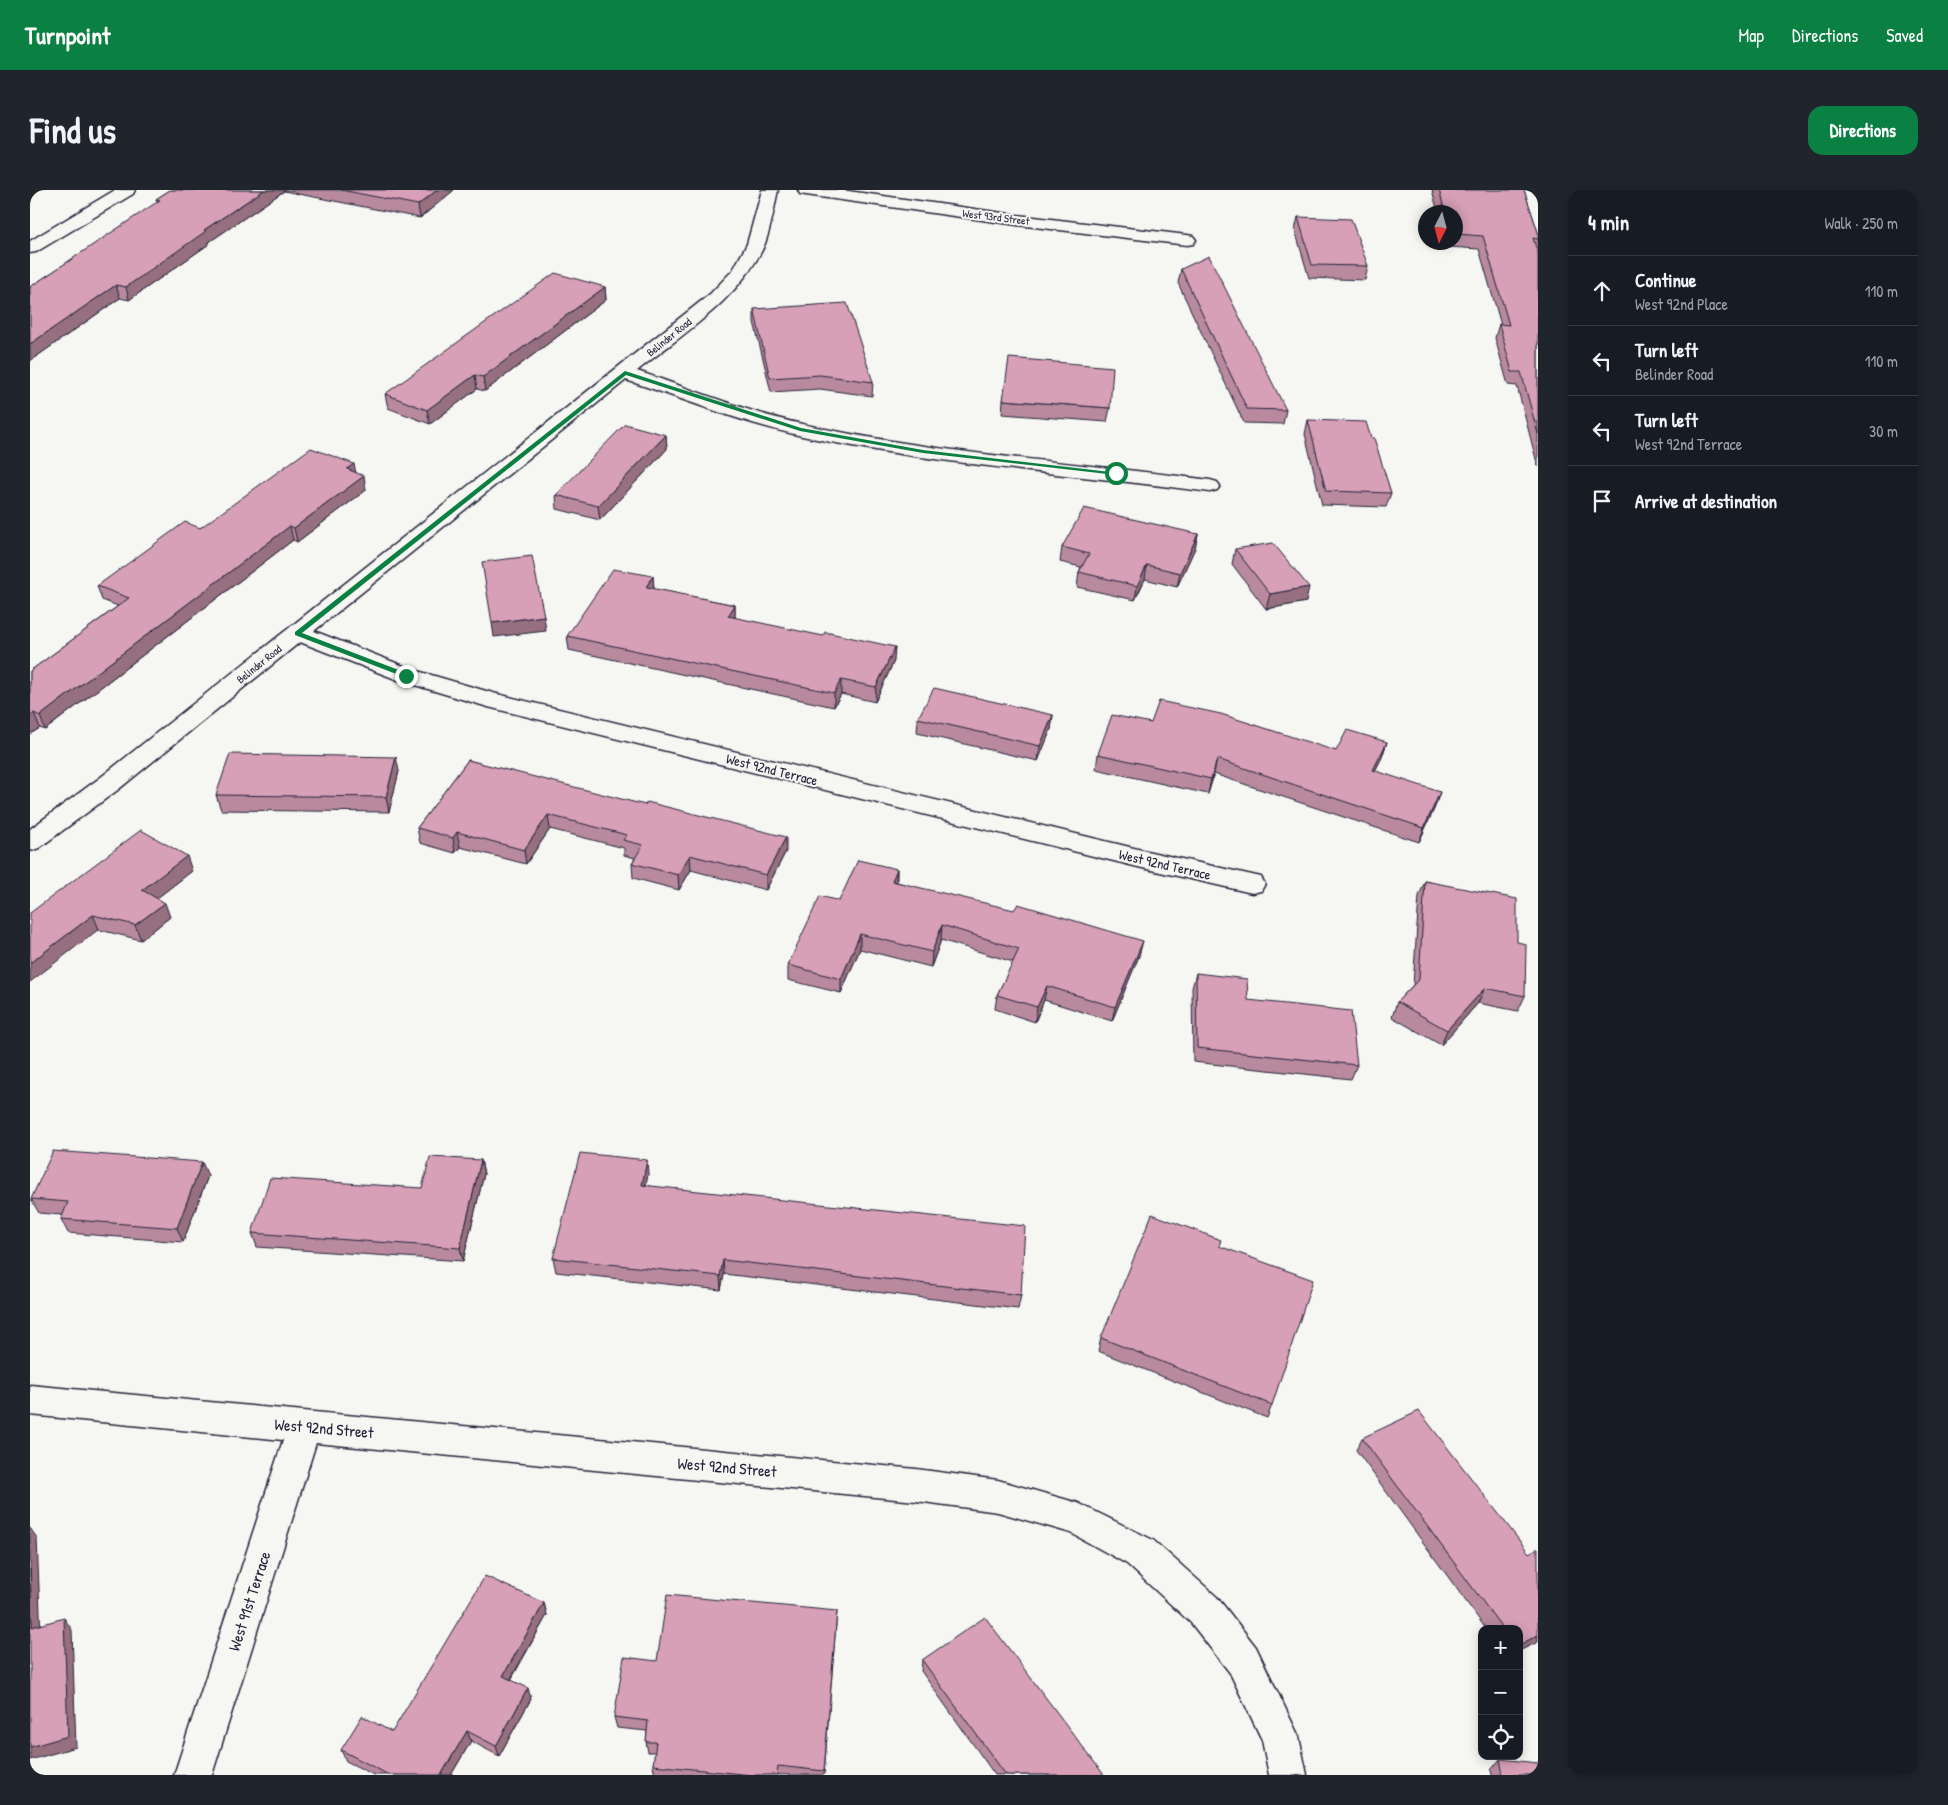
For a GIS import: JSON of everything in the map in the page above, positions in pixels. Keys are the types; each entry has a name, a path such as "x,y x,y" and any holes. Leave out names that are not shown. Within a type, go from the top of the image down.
{"street":[{"path":"30,248 127,190"},
{"name":"Belinder Road","path":"30,842 110,783 625,373 716,298 740,273 756,244 770,190"},
{"name":"West 93rd Street","path":"806,190 1017,220 1187,240"},
{"path":"625,373 758,417 800,429 866,442 923,451 1116,473 1210,486"},
{"name":"West 92nd Terrace","path":"297,633 406,676 488,699 1138,858 1252,884"},
{"name":"West 92nd Street","path":"30,1400 916,1485 998,1496 1078,1519 1140,1552 1204,1610 1242,1660 1280,1737 1288,1775"},
{"name":"West 91st Terrace","path":"193,1775 304,1426"}],"building":[{"path":"170,190 264,190 204,230 206,231 126,287 116,285 30,344 30,287 160,200 156,199"},
{"path":"341,190 437,190 418,205"},
{"path":"1439,190 1524,190 1538,232 1538,239 1533,238 1538,254 1538,434 1521,372 1512,372 1499,324 1509,325 1483,236 1463,235 1463,205 1443,205"},
{"path":"1298,217 1351,219 1368,266 1312,265"},
{"path":"1209,256 1286,410 1247,409 1181,269"},
{"path":"555,273 605,287 483,377 475,375 427,410 385,394"},
{"path":"847,303 873,382 820,375 770,378 754,309"},
{"path":"1009,358 1113,367 1110,408 1003,400"},
{"path":"1308,420 1366,422 1371,438 1374,438 1391,493 1326,491"},
{"path":"625,424 666,435 598,506 556,495"},
{"path":"311,448 354,464 347,469 364,476 294,528 290,526 40,716 34,713 30,716 30,671 129,598 97,586 185,522 200,528"},
{"path":"1084,508 1198,534 1180,573 1147,565 1137,586 1079,572 1089,554 1062,547"},
{"path":"1273,543 1309,587 1270,594 1235,549"},
{"path":"532,556 544,616 492,623 482,562"},
{"path":"613,569 653,576 646,587 735,605 728,616 823,636 825,632 895,647 876,687 841,680 834,693 567,636"},
{"path":"934,688 1053,715 1040,746 918,718"},
{"path":"1159,701 1221,714 1336,751 1347,730 1387,742 1373,770 1440,792 1424,828 1217,759 1211,779 1098,754 1112,715 1151,723"},
{"path":"230,754 396,757 386,797 216,795"},
{"path":"468,760 645,805 647,802 786,837 766,875 690,855 678,875 632,863 643,845 623,840 627,835 548,815 524,850 457,832 453,838 417,828"},
{"path":"141,830 187,856 142,890 165,903 135,925 93,915 30,963 30,913"},
{"path":"858,860 897,869 892,881 1014,910 1018,904 1143,941 1115,1007 1047,986 1037,1007 997,995 1019,949 942,925 932,952 860,934 841,979 788,965 820,896 839,901"},
{"path":"1425,881 1517,899 1517,942 1526,944 1525,996 1485,988 1447,1030 1397,1002 1419,979"},
{"path":"1196,973 1247,979 1248,1000 1351,1011 1357,1065 1197,1048"},
{"path":"53,1151 202,1162 177,1228 61,1219 68,1202 31,1199"},
{"path":"580,1153 647,1160 642,1185 1025,1226 1021,1295 723,1260 720,1276 553,1258"},
{"path":"430,1157 481,1160 460,1248 252,1233 270,1178 422,1188"},
{"path":"1152,1214 1221,1240 1219,1246 1313,1280 1272,1405 1101,1338"},
{"path":"1419,1411 1529,1553 1538,1548 1538,1635 1523,1643 1523,1625 1500,1625 1362,1438"},
{"path":"30,1569 32,1627 64,1618 68,1736 30,1747"},
{"path":"485,1576 544,1603 503,1676 528,1688 496,1746 467,1731 441,1775 389,1775 341,1750 362,1716 392,1732"},
{"path":"667,1595 837,1611 824,1771 778,1766 777,1775 752,1775 653,1765 656,1742 646,1742 648,1721 614,1717 624,1657 657,1661"},
{"path":"985,1617 1104,1775 1006,1775 922,1660"},
{"path":"1500,1760 1538,1763 1538,1775 1503,1775"}],"route":[{"path":"406,676 297,633 625,373 800,429 923,451 1116,473"}]}
